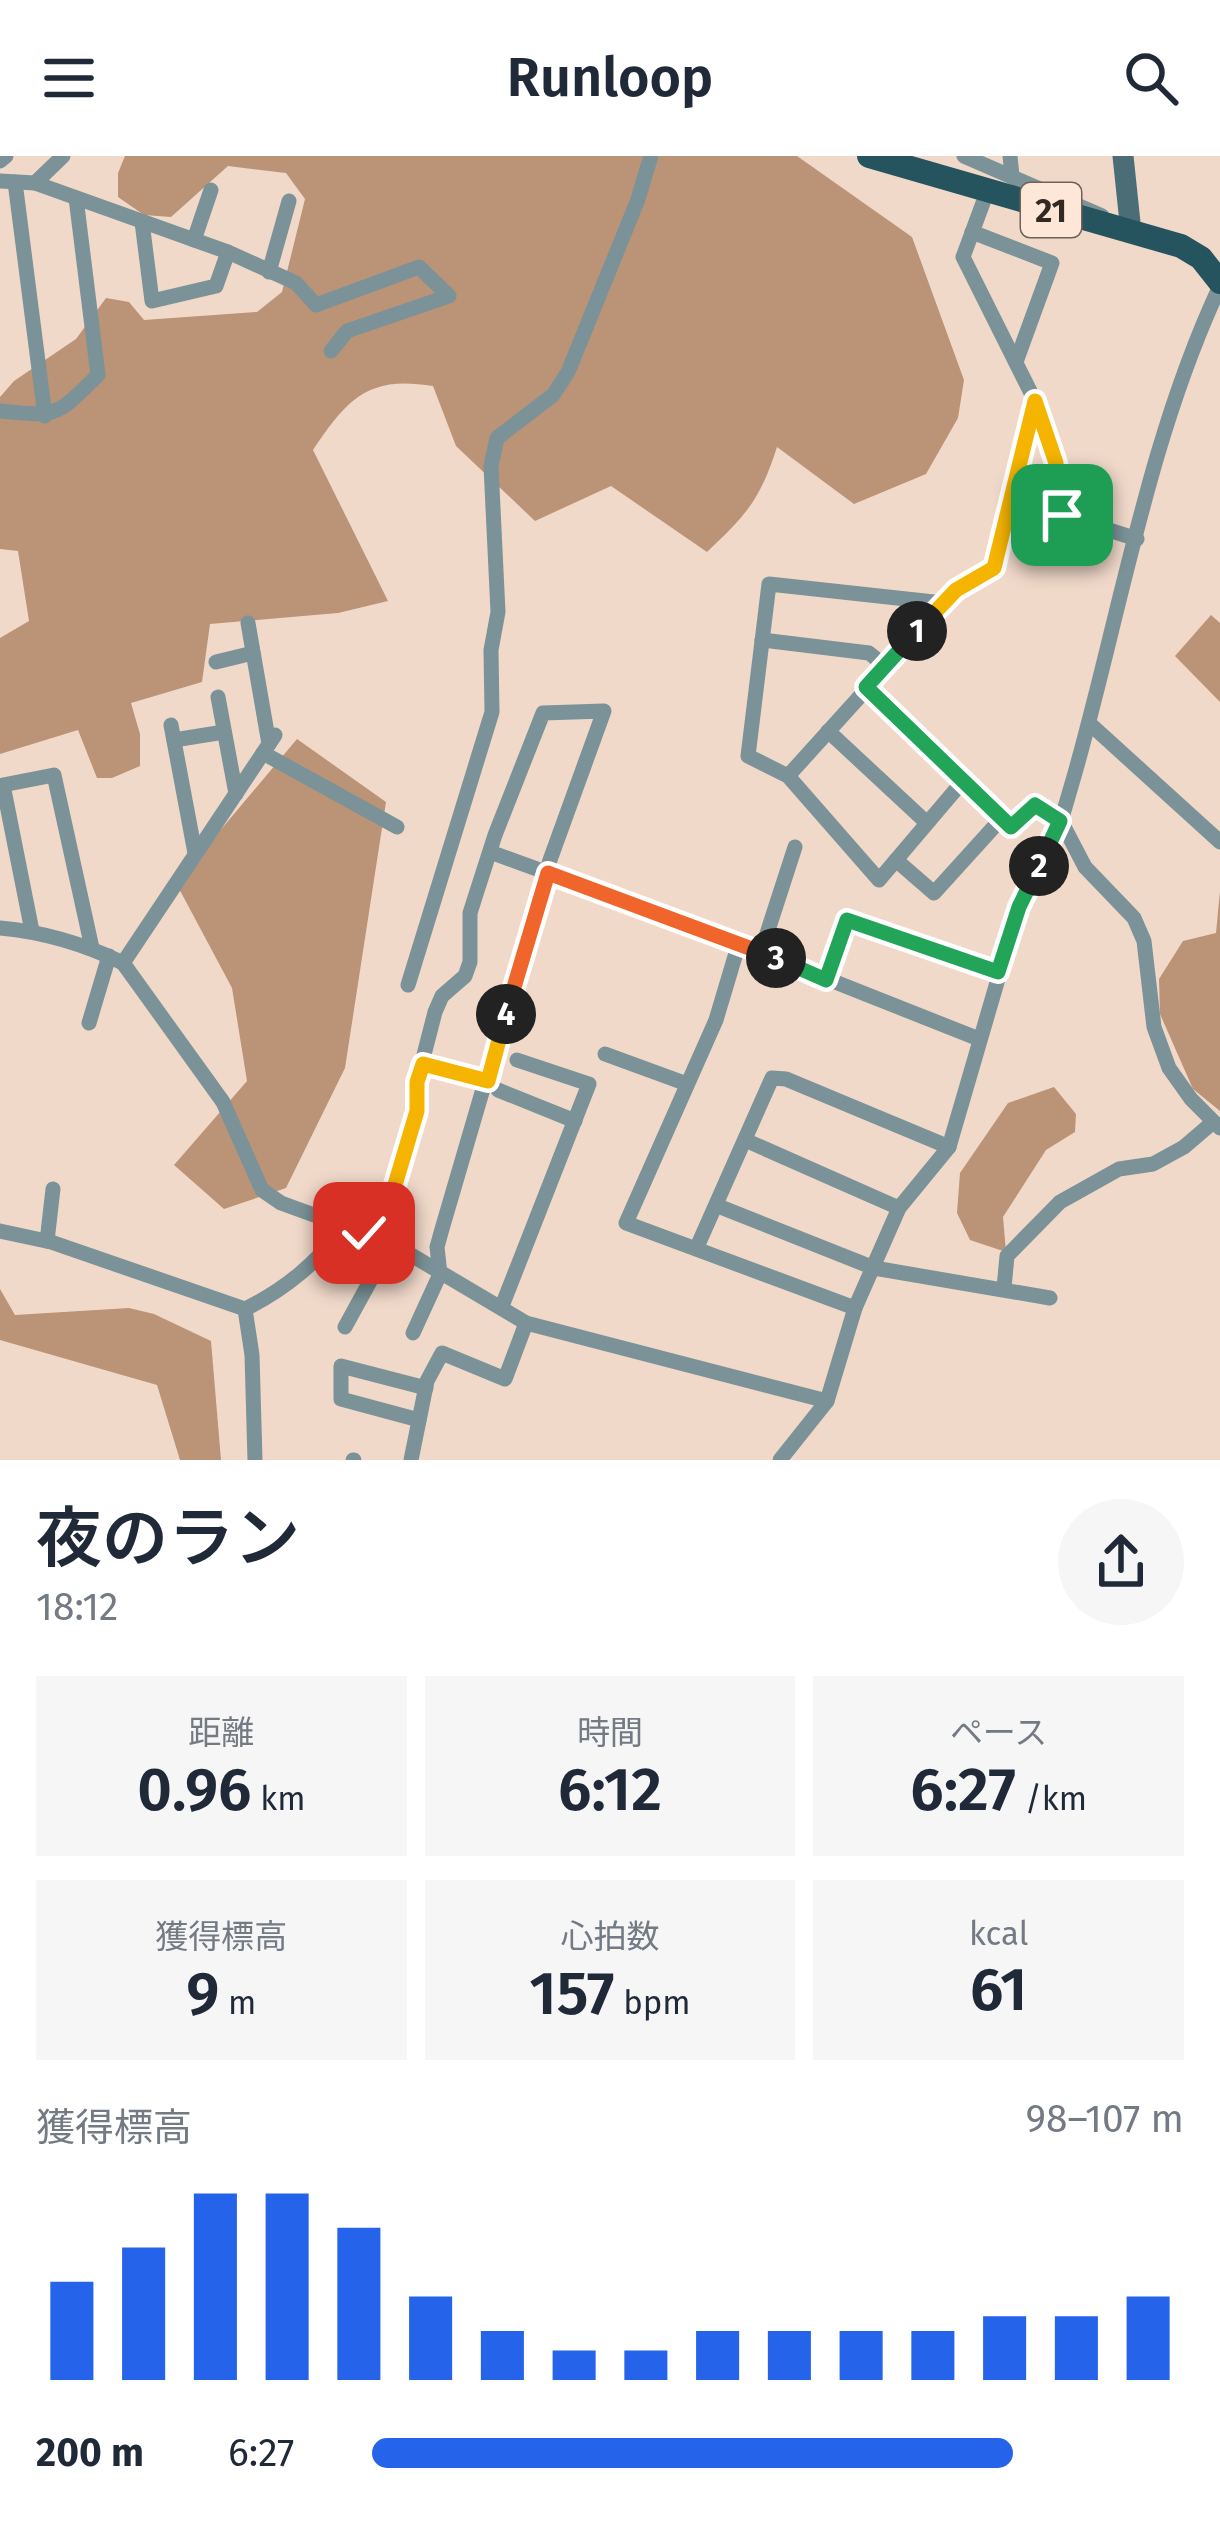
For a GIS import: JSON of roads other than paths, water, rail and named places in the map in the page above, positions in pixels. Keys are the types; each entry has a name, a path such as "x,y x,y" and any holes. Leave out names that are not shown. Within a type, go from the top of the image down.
{"main road":[{"name":"21","path":"869,156 1181,246 1202,258 1220,284"}],"street":[{"path":"35,183 63,156"},
{"path":"408,985 492,712 491,650 498,612 491,466 497,439 553,395 568,372 651,156"},
{"path":"964,156 1082,204 1131,232"},
{"path":"1010,156 1012,176"},
{"path":"1123,156 1131,232"},
{"path":"45,416 8,182 35,183 228,252 296,283 316,304 419,267 449,296 347,332 332,351"},
{"path":"194,240 212,190"},
{"path":"987,192 963,257 1035,401 1056,463 1062,515 1137,539"},
{"path":"0,411 45,416 60,412 98,375 76,198"},
{"path":"269,272 289,201"},
{"path":"142,222 152,301 216,286 228,252"},
{"path":"972,232 1052,262 1016,362"},
{"path":"780,1460 826,1401 855,1308 899,1208 949,1147 1019,907 1060,821 1165,422 1220,284"},
{"path":"788,776 956,590 994,568 1035,401"},
{"path":"944,603 769,584 748,756 788,776 879,880 963,781"},
{"path":"89,1023 116,959 269,744 248,623"},
{"path":"762,640 869,652 885,666"},
{"path":"215,662 253,653"},
{"path":"866,687 1011,827 1035,805 1060,821 1085,867 1134,918 1144,941 1154,1027 1169,1068 1216,1125 1153,1164 1119,1169 1060,1202 1007,1256 1004,1288"},
{"path":"218,697 236,794"},
{"path":"364,1233 389,1205 417,1111 417,1082 442,996 465,976 470,962 470,913 543,712 604,711 548,873 492,1086 437,1247 440,1274 413,1333"},
{"path":"1089,723 1220,842"},
{"path":"828,731 926,824"},
{"path":"195,853 172,732 224,732"},
{"path":"269,744 397,827"},
{"path":"32,931 3,785 54,775 92,948"},
{"path":"896,860 934,893 1002,818"},
{"path":"760,952 795,847"},
{"path":"490,852 739,943 979,1039"},
{"path":"826,980 847,920 998,972"},
{"path":"0,928 32,931 116,959 223,1102 262,1190 281,1202 391,1243 526,1322 826,1401"},
{"path":"739,943 716,1020 626,1223 855,1308"},
{"path":"605,1054 687,1084"},
{"path":"502,1306 589,1084 518,1060"},
{"path":"423,1064 492,1086 575,1121"},
{"path":"697,1247 772,1078 785,1079 949,1147"},
{"path":"745,1140 899,1208"},
{"path":"47,1241 53,1189"},
{"path":"718,1206 874,1268 1050,1298"},
{"path":"0,1231 47,1241 245,1309 280,1292 314,1265 345,1227"},
{"path":"345,1327 391,1243"},
{"path":"245,1309 252,1355 255,1460"},
{"path":"411,1460 426,1388 442,1353 506,1379 526,1322"},
{"path":"419,1420 340,1399 341,1366 426,1388"}]}
